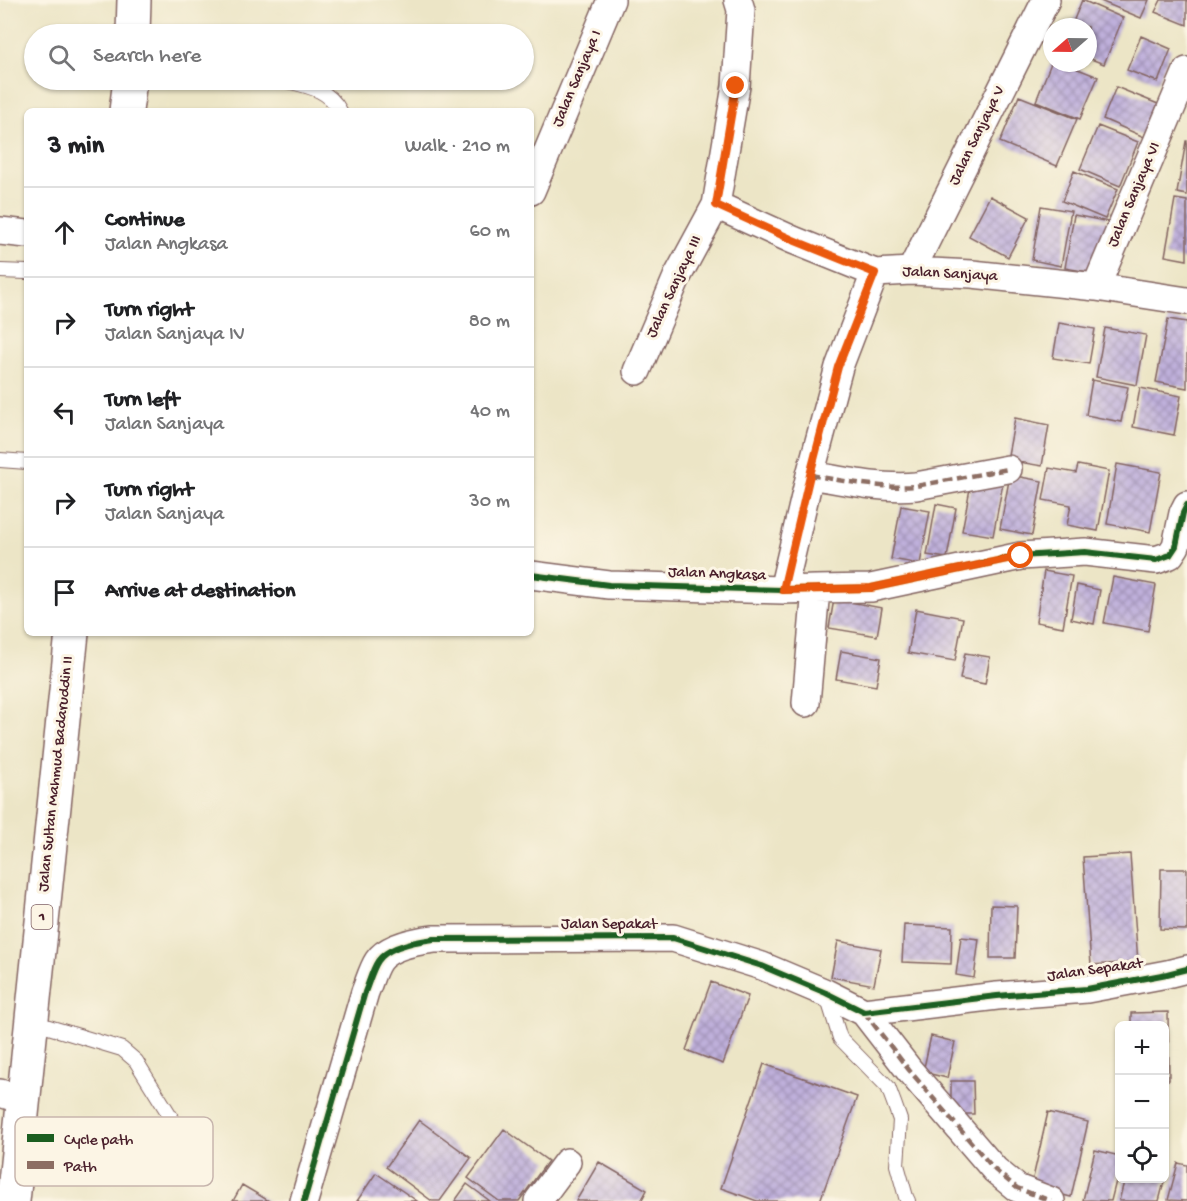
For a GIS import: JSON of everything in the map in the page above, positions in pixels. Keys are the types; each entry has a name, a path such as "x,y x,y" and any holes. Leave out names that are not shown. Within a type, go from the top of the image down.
{"highway":[{"path":"133,24 134,0"},
{"path":"126,108 129,90"},
{"name":"Jalan Sultan Mahmud Badaruddin II","path":"13,1201 12,1096 31,1022 72,636"}],"street":[{"name":"Jalan Sanjaya I","path":"534,184 610,0"},
{"path":"716,205 736,86 741,10 738,0"},
{"name":"Jalan Sanjaya V","path":"911,271 1046,0"},
{"name":"Jalan Sanjaya VI","path":"1096,287 1187,71"},
{"name":"Jalan Sanjaya","path":"716,205 793,240 875,273 911,271 972,274 1096,287 1187,301"},
{"name":"Jalan Sanjaya III","path":"637,371 677,277 716,205"},
{"path":"0,231 24,234"},
{"path":"783,590 838,367 875,273"},
{"path":"810,475 870,485 901,487 1008,469"},
{"name":"Jalan Angkasa","path":"534,575 609,585 816,590 871,588 1021,556 1085,552 1156,560 1170,555 1176,546 1187,505"},
{"path":"806,703 816,590"},
{"name":"Jalan Sepakat","path":"304,1201 365,992 379,960 394,949 412,942 434,939 673,938 762,966 864,1012 1087,988 1187,969"},
{"path":"864,1012 909,1070 995,1170 1017,1188 1051,1201"},
{"path":"538,1201 567,1162"}],"lane":[{"path":"320,90 335,102 338,108"},
{"path":"0,271 24,272"},
{"path":"0,460 24,462"},
{"path":"826,993 840,1038 888,1087 900,1120 897,1165 908,1201"},
{"path":"31,1022 122,1049 136,1061 171,1117"}],"building":[{"path":"1082,0 1123,18 1104,64 1097,61 1097,18 1075,18"},
{"path":"1098,0 1149,0 1141,18"},
{"path":"1161,0 1187,0 1187,25 1155,12"},
{"path":"1141,36 1171,49 1158,82 1127,70"},
{"path":"1047,72 1086,72 1098,77 1080,119 1036,101"},
{"path":"1116,87 1158,104 1144,137 1103,119"},
{"path":"1019,96 1077,119 1057,166 1000,142"},
{"path":"1098,126 1138,142 1120,186 1080,169"},
{"path":"1187,141 1187,195 1177,193"},
{"path":"1074,171 1118,189 1105,219 1062,201"},
{"path":"990,196 1029,217 1008,257 969,236"},
{"path":"1175,199 1187,201 1187,260 1165,256"},
{"path":"1041,206 1071,211 1061,266 1032,260"},
{"path":"1074,215 1109,222 1100,274 1065,268"},
{"path":"1168,319 1187,322 1187,388 1156,382"},
{"path":"1059,323 1095,329 1089,364 1053,358"},
{"path":"1105,328 1146,335 1137,385 1096,377"},
{"path":"1092,380 1128,387 1121,422 1086,415"},
{"path":"1140,388 1181,396 1174,435 1133,427"},
{"path":"1015,418 1049,425 1042,466 1007,460"},
{"path":"1117,464 1161,472 1150,532 1107,524"},
{"path":"1078,465 1109,471 1098,531 1067,525 1071,505 1043,500 1049,468 1076,473"},
{"path":"1010,475 1042,481 1032,535 1000,529"},
{"path":"972,478 1003,483 993,536 962,531"},
{"path":"936,504 956,508 947,558 927,555"},
{"path":"901,506 930,511 920,564 891,559"},
{"path":"1044,571 1072,576 1063,627 1036,622"},
{"path":"1113,577 1156,585 1148,631 1104,623"},
{"path":"1077,585 1100,590 1094,624 1071,619"},
{"path":"834,599 882,608 877,636 829,628"},
{"path":"916,609 963,618 955,661 908,653"},
{"path":"841,651 881,658 876,686 836,679"},
{"path":"965,653 990,657 985,684 960,679"},
{"path":"1130,854 1138,962 1091,965 1083,857"},
{"path":"1161,869 1187,869 1187,930 1160,929"},
{"path":"991,905 1017,906 1015,958 990,958"},
{"path":"904,925 952,927 951,964 902,962"},
{"path":"961,937 979,939 974,978 956,975"},
{"path":"838,941 881,949 874,985 831,977"},
{"path":"711,982 748,996 723,1064 686,1050"},
{"path":"1168,1012 1168,1021 1131,1021 1131,1013"},
{"path":"931,1036 955,1042 947,1078 923,1072"},
{"path":"764,1064 857,1097 820,1201 757,1201 721,1188"},
{"path":"951,1081 973,1081 974,1114 951,1114"},
{"path":"1048,1112 1088,1122 1071,1197 1031,1187"},
{"path":"419,1120 471,1158 440,1201 432,1201 386,1167"},
{"path":"504,1129 548,1161 519,1201 499,1201 468,1178"},
{"path":"1095,1150 1115,1155 1116,1183 1111,1201 1083,1200"},
{"path":"599,1162 647,1190 641,1201 576,1201"},
{"path":"1178,1163 1187,1165 1187,1201 1168,1200"},
{"path":"376,1173 417,1201 357,1201"},
{"path":"1124,1183 1164,1183 1159,1201 1119,1201"},
{"path":"467,1184 490,1201 455,1201"},
{"path":"242,1185 269,1201 233,1201"}],"marked path":[{"path":"810,475 863,484 903,487 1008,469"},
{"path":"864,1012 909,1070 995,1170 1017,1188 1051,1201"}],"cycle path":[{"path":"534,575 609,585 783,590 871,588 1021,556 1085,552 1156,560 1170,555 1176,546 1187,505"},
{"path":"304,1201 372,972 383,956 396,948 412,943 434,939 673,938 762,966 864,1012 997,996 1087,989 1187,969"}],"route":[{"path":"736,86 716,205 793,240 875,273 838,367 783,590 871,588 1021,556"}]}
